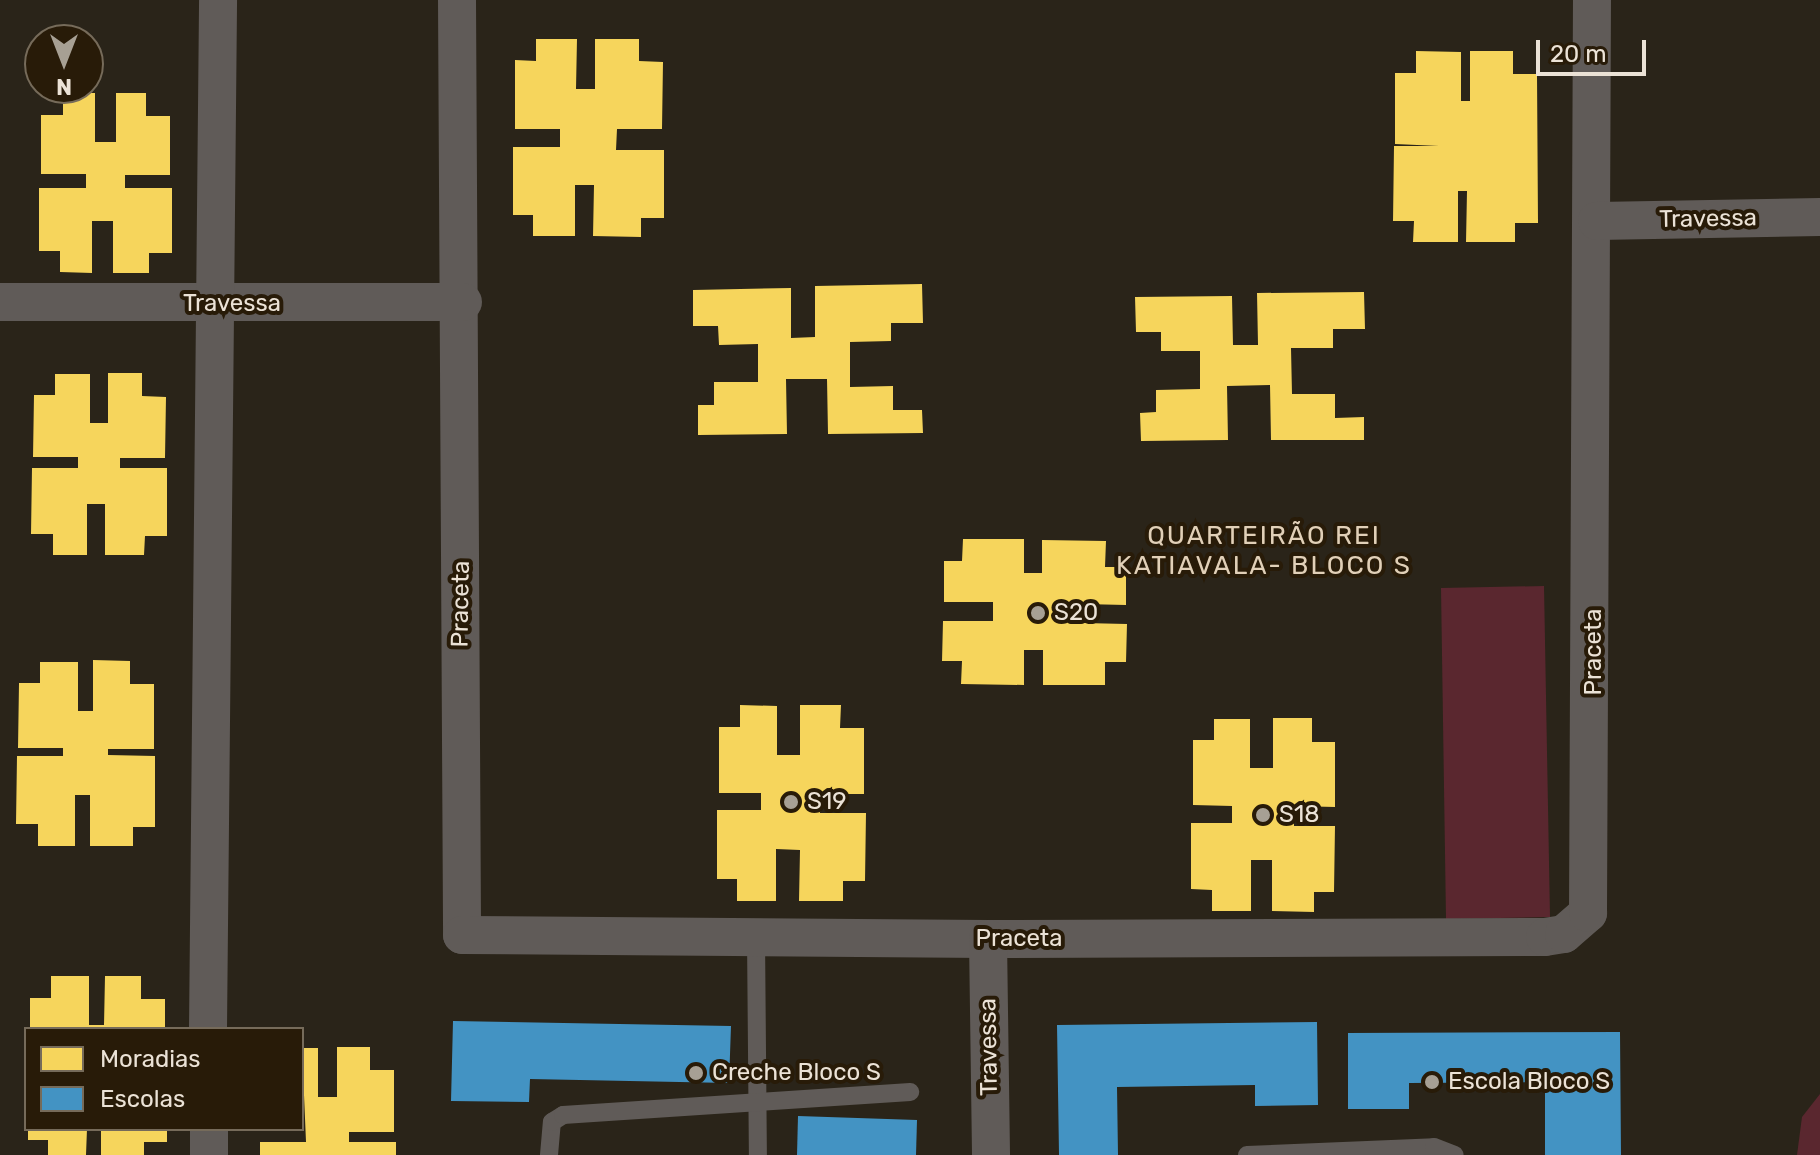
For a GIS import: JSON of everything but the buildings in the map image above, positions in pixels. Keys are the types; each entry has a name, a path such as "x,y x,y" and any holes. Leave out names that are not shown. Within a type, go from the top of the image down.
{"street":[{"name":"Praceta","path":"457,0 463,302 462,935 988,939 1545,937 1579,926 1593,895 1597,221 1592,0"},
{"path":"208,1027 210,304 218,7"},
{"name":"Travessa","path":"1597,221 1820,217"},
{"name":"Travessa","path":"0,302 463,302"},
{"name":"Travessa","path":"988,939 991,1155"},
{"path":"209,1131 209,1155"}],"lane":[{"path":"756,937 758,1155"},
{"path":"549,1155 552,1122 563,1115 758,1097 910,1092"},
{"path":"1247,1155 1434,1147 1455,1155"}],"shaded area":[{"path":"1544,586 1550,917 1446,919 1441,588"},
{"path":"1820,1094 1820,1155 1797,1155 1802,1117"}],"place":[{"name":"S20","path":"1038,613"},
{"name":"S19","path":"791,802"},
{"name":"S18","path":"1263,815"},
{"name":"Creche Bloco S","path":"696,1073"},
{"name":"Escola Bloco S","path":"1432,1082"}],"district":[{"name":"QUARTEIRÃO REI KATIAVALA- BLOCO S","path":"1264,551"}]}
